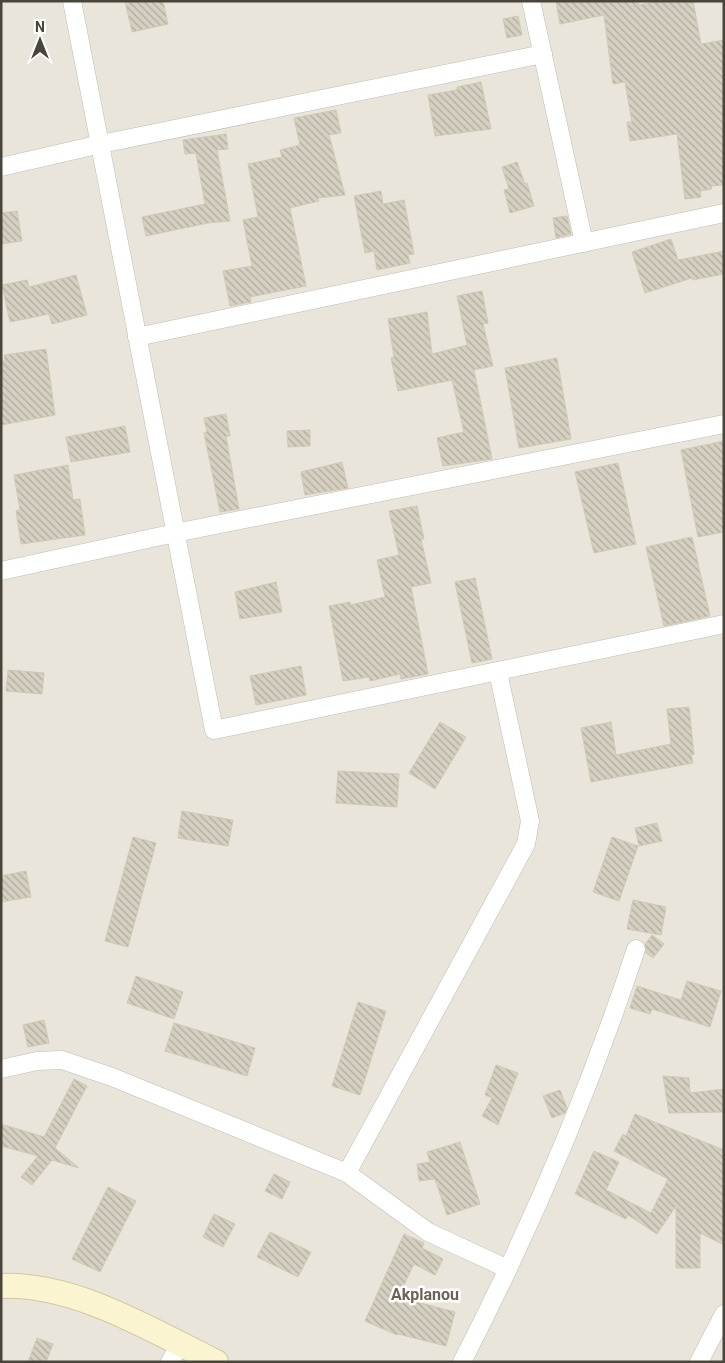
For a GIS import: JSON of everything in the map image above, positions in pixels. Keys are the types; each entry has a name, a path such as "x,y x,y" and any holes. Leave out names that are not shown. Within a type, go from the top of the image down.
{"street":[{"path":"72,1 214,730 724,624"},
{"path":"532,1 584,243"},
{"path":"1,167 101,144 543,54"},
{"path":"137,337 724,213"},
{"path":"1,571 175,533 724,424"},
{"path":"347,1173 526,844 530,821 498,672"},
{"path":"462,1362 527,1232 579,1109 636,949"},
{"path":"1,1069 37,1061 62,1060 82,1066 347,1173 428,1232 508,1269"},
{"path":"1,1286 60,1293 112,1310 175,1353 216,1362"},
{"path":"698,1362 724,1314"}],"shaded area":[{"path":"1,1 724,1 724,1362 1,1362"}],"building":[{"path":"125,1 163,1 168,24 132,32"},
{"path":"556,1 638,1 639,5 659,1 693,1 701,44 724,40 724,185 711,186 712,189 700,191 701,197 685,199 677,134 630,141 627,122 632,122 625,82 613,84 604,15 560,24"},
{"path":"518,16 522,35 507,38 503,19"},
{"path":"481,82 491,129 435,136 428,95 457,90 457,87"},
{"path":"336,110 341,133 329,135 345,195 318,198 319,201 290,208 306,286 250,297 251,302 230,306 223,271 252,266 243,220 258,217 248,164 282,157 280,150 300,145 294,118"},
{"path":"226,134 228,149 217,150 230,221 208,223 146,236 142,217 205,204 196,153 185,154 183,140"},
{"path":"517,162 525,184 527,183 534,206 510,213 504,190 509,189 502,167"},
{"path":"381,191 383,204 404,200 414,254 408,255 410,263 377,270 374,251 365,253 354,196"},
{"path":"17,211 22,241 1,244 1,213"},
{"path":"567,216 571,234 556,238 553,218"},
{"path":"671,239 678,260 724,251 724,274 693,280 692,278 645,293 632,252"},
{"path":"76,275 87,315 52,324 49,314 10,322 2,285 27,280 29,287"},
{"path":"482,291 488,323 483,324 493,366 474,370 492,459 443,466 437,438 464,432 452,380 398,391 391,358 394,357 388,319 427,312 432,354 467,345 457,296"},
{"path":"46,349 55,415 1,425 1,361 5,361 4,355"},
{"path":"557,358 571,439 519,448 505,368"},
{"path":"226,414 230,436 226,436 239,509 220,512 204,433 207,432 204,418"},
{"path":"125,426 130,452 71,462 66,437"},
{"path":"310,430 310,446 288,447 287,431"},
{"path":"724,441 724,532 698,537 681,450"},
{"path":"342,462 348,488 305,495 301,472"},
{"path":"618,463 636,544 594,553 575,472"},
{"path":"68,465 73,500 80,499 85,535 21,544 16,511 20,510 14,475"},
{"path":"417,506 424,539 421,539 431,583 411,587 428,674 401,679 400,674 370,681 369,677 343,681 329,606 350,602 350,605 385,597 377,560 399,555 389,511"},
{"path":"692,537 710,616 664,626 646,547"},
{"path":"475,578 492,659 472,663 455,582"},
{"path":"276,582 282,612 240,619 235,592"},
{"path":"301,666 306,695 256,705 250,676"},
{"path":"8,670 44,673 42,694 6,691"},
{"path":"689,707 694,755 691,754 693,763 591,782 581,728 611,722 616,755 671,744 667,709"},
{"path":"440,722 466,737 435,789 409,773"},
{"path":"338,771 399,774 397,807 336,803"},
{"path":"182,811 233,820 228,846 178,838"},
{"path":"657,823 662,841 639,846 635,828"},
{"path":"133,837 156,843 128,947 105,941"},
{"path":"612,837 638,846 619,901 593,892"},
{"path":"26,871 31,897 1,902 1,876"},
{"path":"633,900 666,907 661,935 627,929"},
{"path":"652,935 664,944 653,958 646,953 645,944"},
{"path":"136,976 183,992 174,1019 127,1003"},
{"path":"687,981 721,991 710,1027 652,1009 650,1014 630,1008 637,986 681,1000"},
{"path":"358,1002 386,1011 360,1095 332,1086"},
{"path":"44,1020 49,1043 28,1047 23,1025"},
{"path":"174,1023 255,1048 247,1076 165,1051"},
{"path":"496,1065 518,1073 498,1125 482,1116 492,1098 485,1095"},
{"path":"663,1076 689,1078 690,1093 724,1089 724,1112 669,1113"},
{"path":"74,1079 87,1086 55,1148 79,1168 52,1160 32,1185 21,1177 38,1156 1,1146 1,1124 44,1137"},
{"path":"560,1090 567,1108 565,1113 552,1118 543,1096"},
{"path":"635,1114 724,1150 724,1245 700,1233 700,1268 676,1268 676,1206 657,1234 628,1215 626,1219 575,1194 594,1151 619,1162 606,1190 651,1213 668,1179 614,1151 623,1134 626,1136"},
{"path":"460,1142 480,1204 447,1215 435,1179 419,1181 417,1164 430,1162 427,1152"},
{"path":"274,1174 290,1182 282,1199 265,1191"},
{"path":"108,1187 136,1201 100,1272 72,1259"},
{"path":"214,1214 235,1224 223,1247 203,1237"},
{"path":"270,1232 311,1252 298,1277 257,1257"},
{"path":"404,1234 424,1243 422,1248 443,1259 435,1275 414,1264 398,1297 455,1312 446,1346 397,1335 365,1321"},
{"path":"37,1338 53,1344 46,1362 28,1362"}],"district":[{"name":"Akplanou","path":"425,1294"}]}
